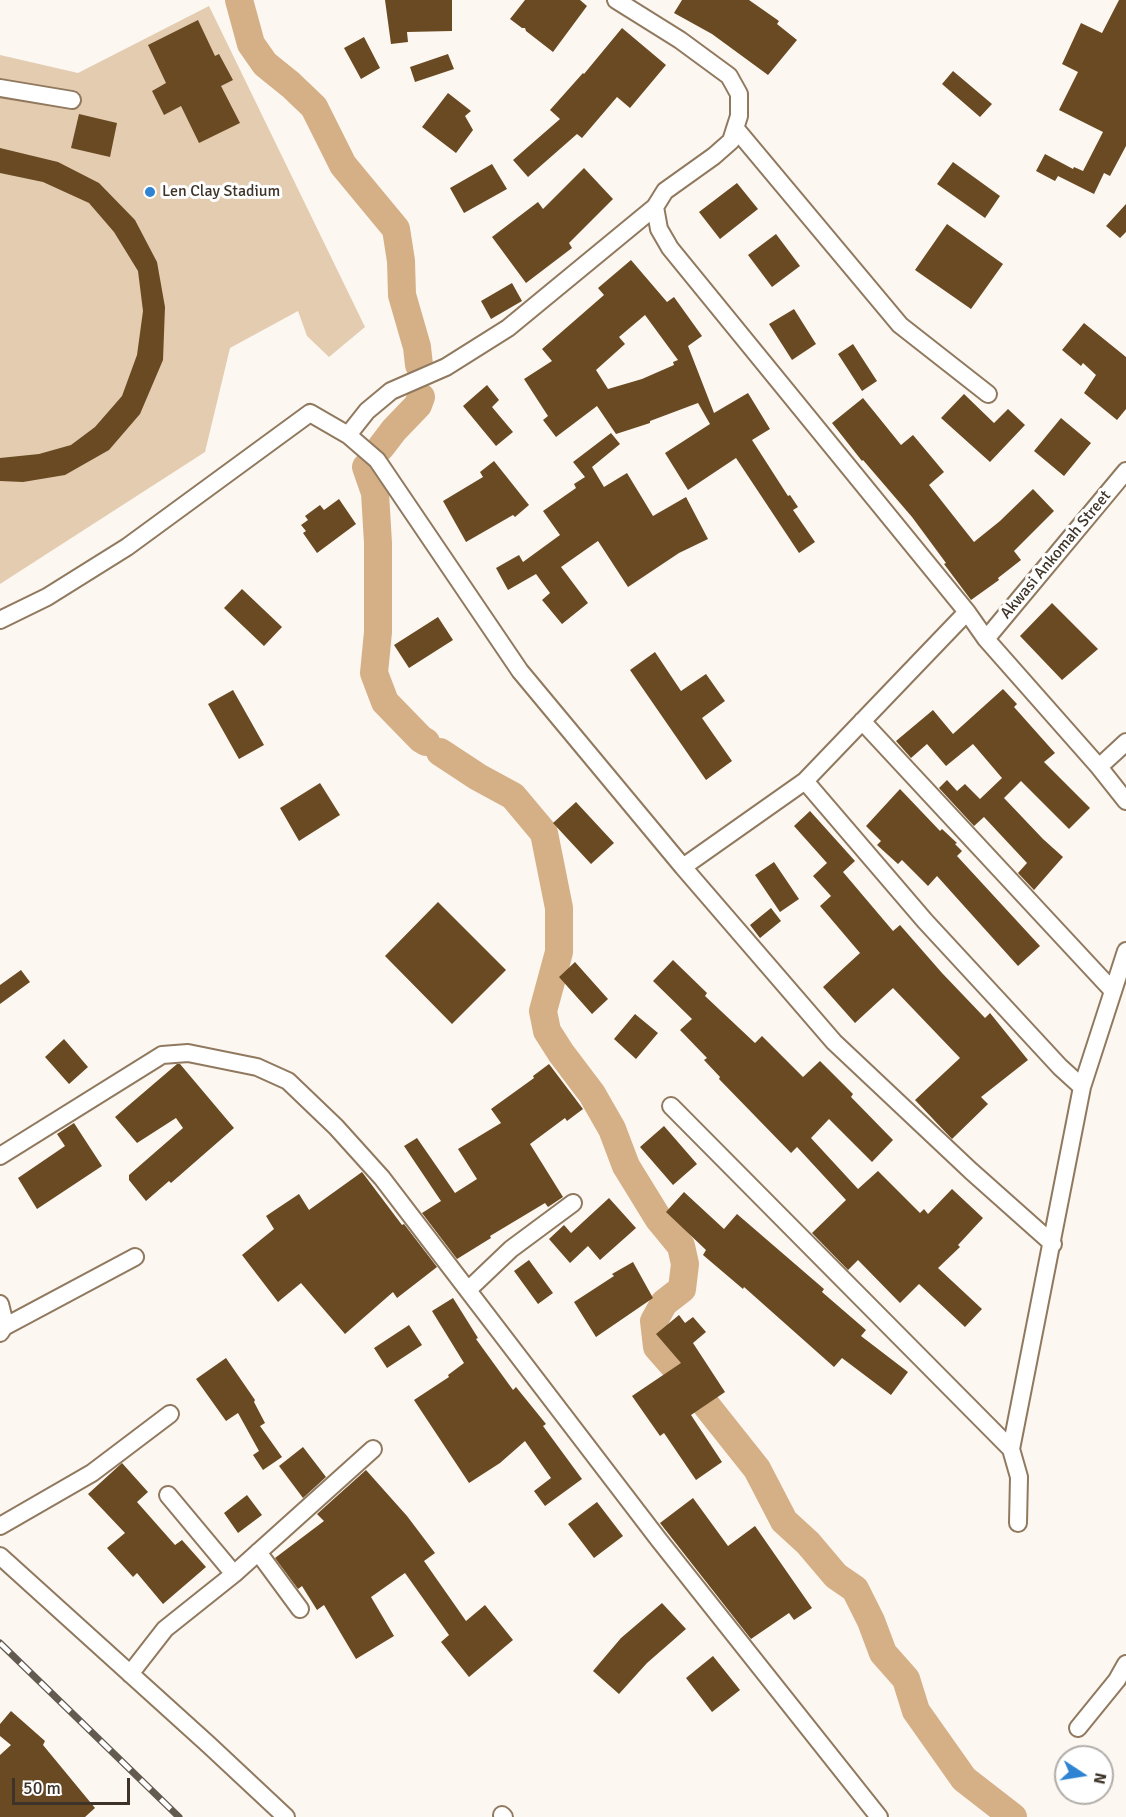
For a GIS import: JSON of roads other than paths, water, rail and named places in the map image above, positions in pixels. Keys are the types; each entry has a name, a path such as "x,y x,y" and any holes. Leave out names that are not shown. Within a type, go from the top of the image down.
{"street":[{"path":"348,435 367,411 391,391 446,367 508,328 654,207 665,191 731,141 739,116 739,94 729,76 680,40 616,0"},
{"path":"0,88 72,100"},
{"path":"736,129 900,325 988,394"},
{"path":"654,207 658,229 670,248 968,612 986,639 1099,767 1126,801"},
{"path":"0,620 47,597 127,547 309,413 348,435 377,460 520,671 683,867 834,1042 971,1171 1053,1244"},
{"name":"Akwasi Ankomah Street","path":"986,639 1126,471"},
{"path":"683,867 805,781 968,612"},
{"path":"862,721 1113,991"},
{"path":"1099,767 1126,742"},
{"path":"805,781 926,921 1060,1067 1082,1087"},
{"path":"1018,1523 1019,1477 1011,1449 1082,1087 1126,951"},
{"path":"0,1156 162,1055 188,1053 257,1067 288,1081 336,1127 382,1178 658,1540 879,1817"},
{"path":"670,1106 1011,1449"},
{"path":"468,1290 511,1249 573,1203"},
{"path":"2,1330 135,1257"},
{"path":"0,1304 3,1313 2,1330"},
{"path":"0,1526 92,1473 170,1414"},
{"path":"130,1674 165,1629 234,1574 373,1449"},
{"path":"168,1495 234,1574"},
{"path":"258,1552 300,1609"},
{"path":"0,1556 286,1817"},
{"path":"1078,1728 1117,1680 1126,1664"}],"waterway":[{"path":"239,0 251,44 265,64 314,107 343,165 396,229 401,261 402,295 417,347 419,365"},
{"path":"381,447 418,405 421,397"},
{"path":"366,467 375,493 378,543 378,632 374,673 385,702 426,742"},
{"path":"440,752 513,796 544,833 559,908 559,952 543,1011 547,1031 592,1094 612,1129 626,1166 658,1218 681,1246 685,1264 682,1289 664,1303 654,1321 657,1347 757,1469 784,1521 808,1543 836,1576 855,1589 871,1621 883,1653 906,1679 916,1711 964,1779 1013,1817"}],"railway":[{"path":"0,1643 179,1817"}],"place":[{"name":"Len Clay Stadium","path":"150,192"}]}
